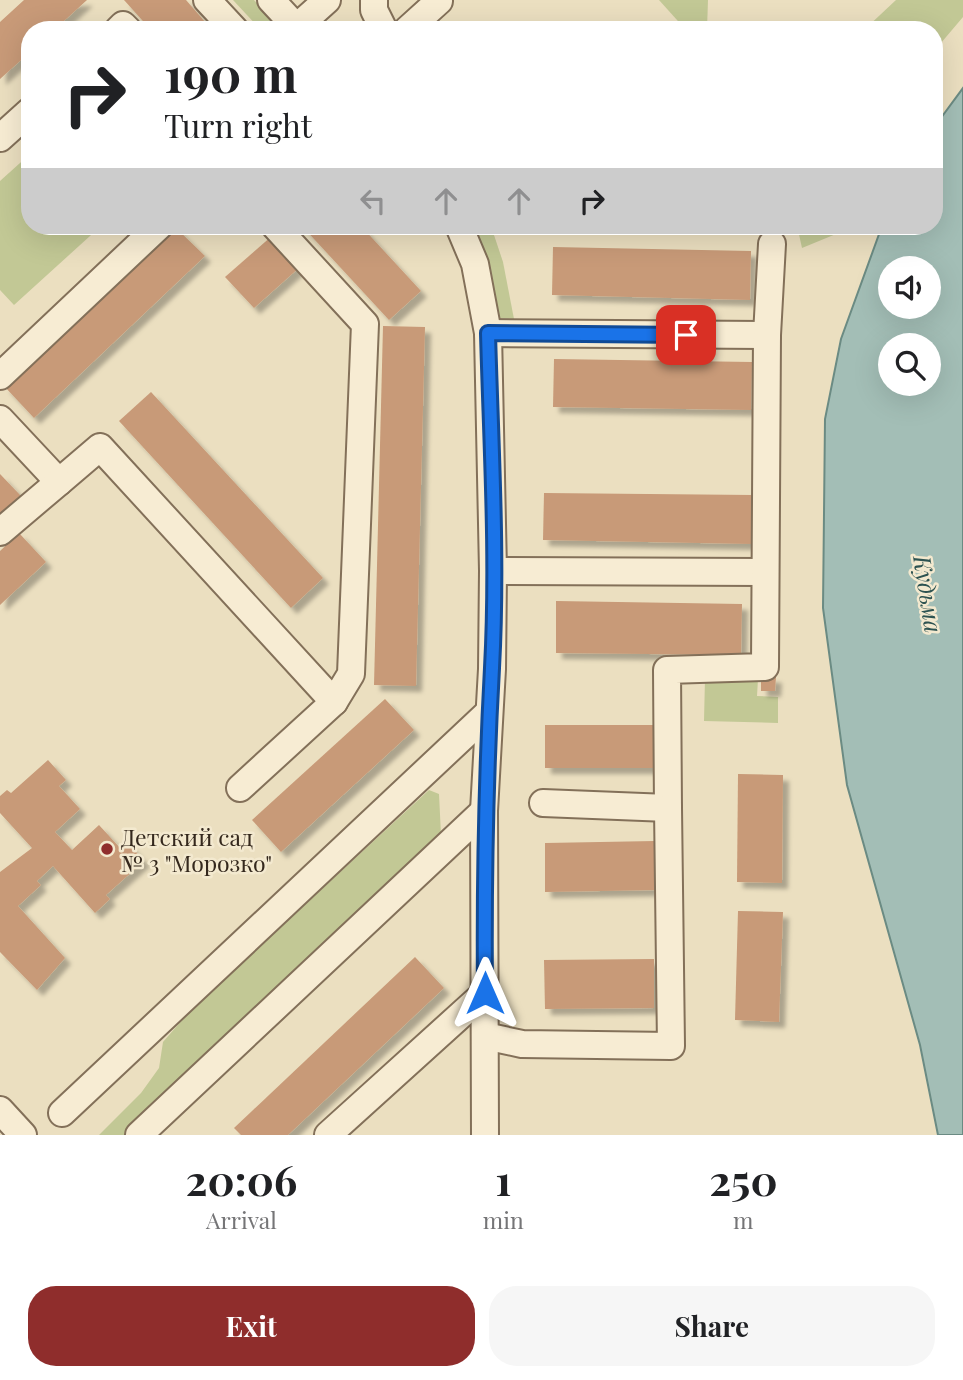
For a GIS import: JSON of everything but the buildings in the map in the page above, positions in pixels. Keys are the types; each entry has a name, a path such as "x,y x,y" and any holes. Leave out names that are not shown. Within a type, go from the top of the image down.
{"street":[{"path":"207,0 227,21"},
{"path":"271,0 291,21"},
{"path":"306,21 327,0"},
{"path":"374,0 374,10 380,21"},
{"path":"417,21 439,1"},
{"path":"0,138 21,119"},
{"path":"0,376 149,235"},
{"path":"240,788 334,702 351,674 365,324 283,235"},
{"path":"463,235 475,264 488,333 493,571 492,669 484,811 485,1135"},
{"path":"485,1035 522,1044 671,1046 667,670 765,667 763,572 767,335 772,244"},
{"path":"488,333 767,335"},
{"path":"0,419 59,482"},
{"path":"0,532 100,447 334,702"},
{"path":"493,571 763,572"},
{"path":"62,1113 488,713"},
{"path":"542,803 668,808"},
{"path":"139,1135 484,811"},
{"path":"328,1135 485,993"},
{"path":"0,1110 23,1135"}],"green space":[{"path":"233,0 254,0 274,21 253,21"},
{"path":"659,0 708,0 707,21 678,21"},
{"path":"896,0 963,0 963,17 943,41 943,21 874,21"},
{"path":"21,162 21,235 91,235 14,305 0,290 0,181"},
{"path":"472,235 494,235 503,262 514,319 494,318"},
{"path":"799,235 834,235 802,248"},
{"path":"705,678 758,679 757,696 778,697 778,723 704,721"},
{"path":"429,790 439,794 441,835 125,1135 99,1135 141,1093 159,1068 163,1042 190,1011"}],"water":[{"name":"Кудьма","path":"963,88 963,1135 938,1135 920,1045 847,785 823,608 825,419 841,339 879,235 943,235 943,115"}],"place":[{"name":"Детский сад № 3 \"Морозко\"","path":"107,849"}],"route":[{"path":"485,993 484,811 492,669 493,571 488,333 686,335"}]}
